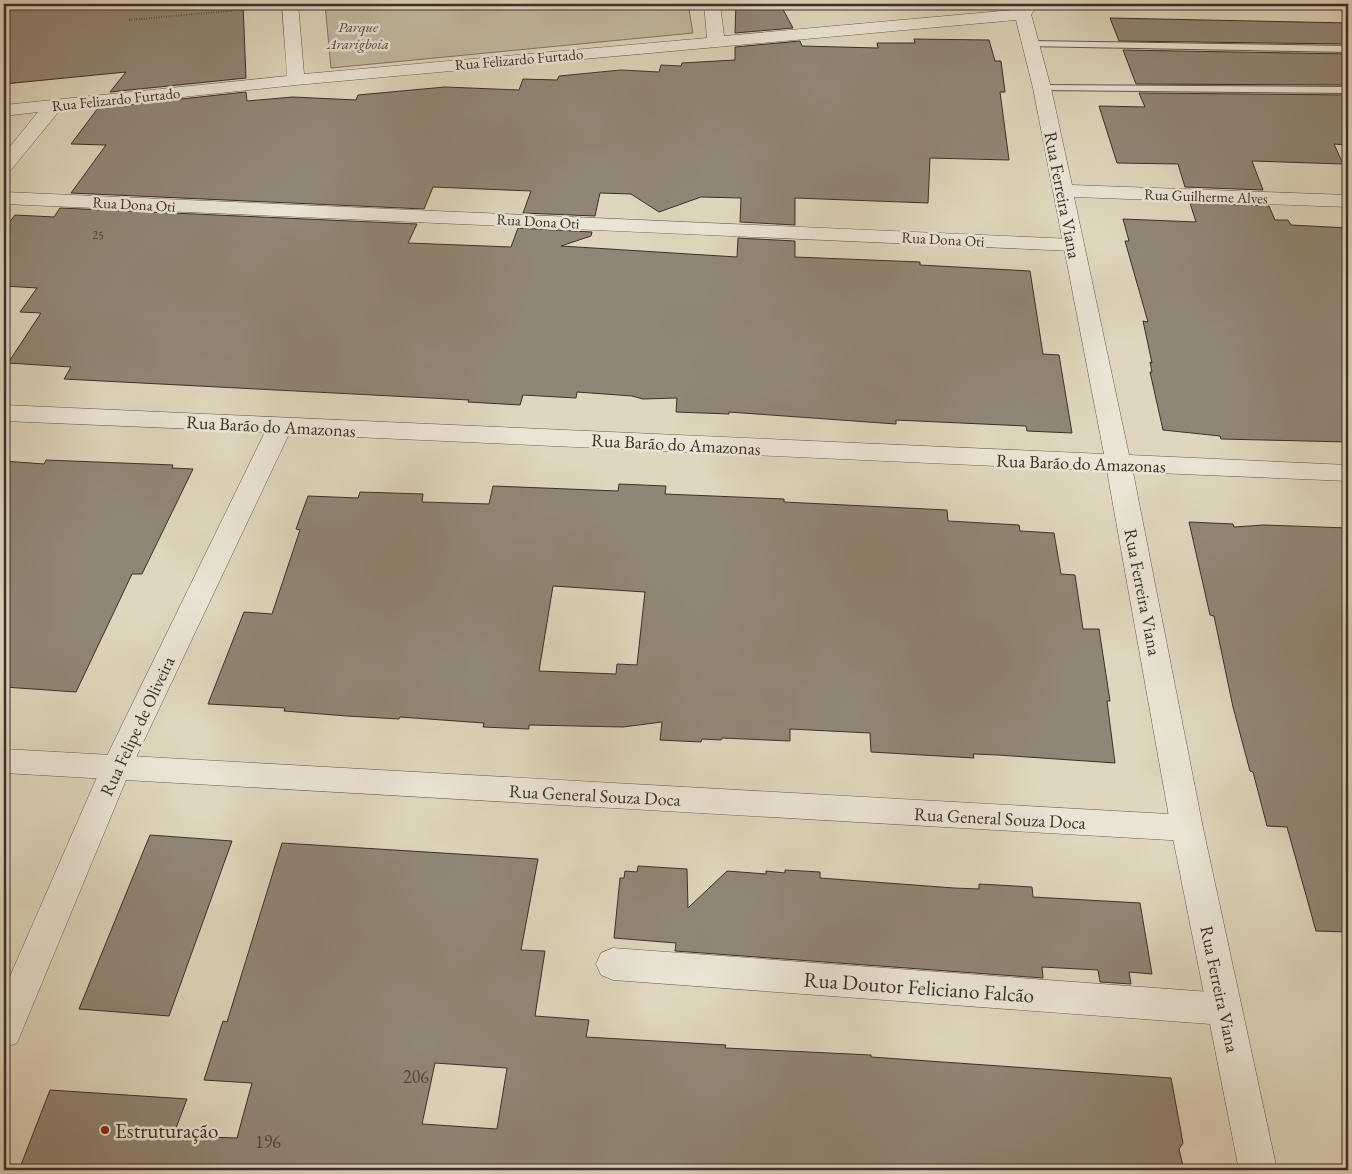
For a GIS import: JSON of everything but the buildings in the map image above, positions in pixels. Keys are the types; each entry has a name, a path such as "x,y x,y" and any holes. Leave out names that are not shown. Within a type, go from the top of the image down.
{"street":[{"path":"712,4 716,42"},
{"path":"290,5 296,80"},
{"name":"Rua Felizardo Furtado","path":"4,110 296,80 716,42 1027,9"},
{"name":"Rua Ferreira Viana","path":"1027,9 1030,44 1042,88 1119,465 1187,828 1258,1170"},
{"path":"4,166 54,106"},
{"name":"Rua Guilherme Alves","path":"1063,191 1348,201"},
{"name":"Rua Dona Oti","path":"4,198 1073,245"},
{"name":"Rua Barão do Amazonas","path":"4,413 1119,465 1348,473"},
{"name":"Rua Felipe de Oliveira","path":"4,1031 116,768 280,426"},
{"name":"Rua General Souza Doca","path":"4,761 1187,828"},
{"name":"Rua Doutor Feliciano Falcão","path":"613,964 1224,1009"}],"lane":[{"path":"1030,44 1348,49"},
{"path":"1042,88 1348,90"}],"path":[{"path":"129,20 290,5"}],"green space":[{"name":"Parque Ararigboia","path":"325,4 688,4 693,33 331,68"}],"place":[{"name":"Estruturação","path":"105,1130"}]}
